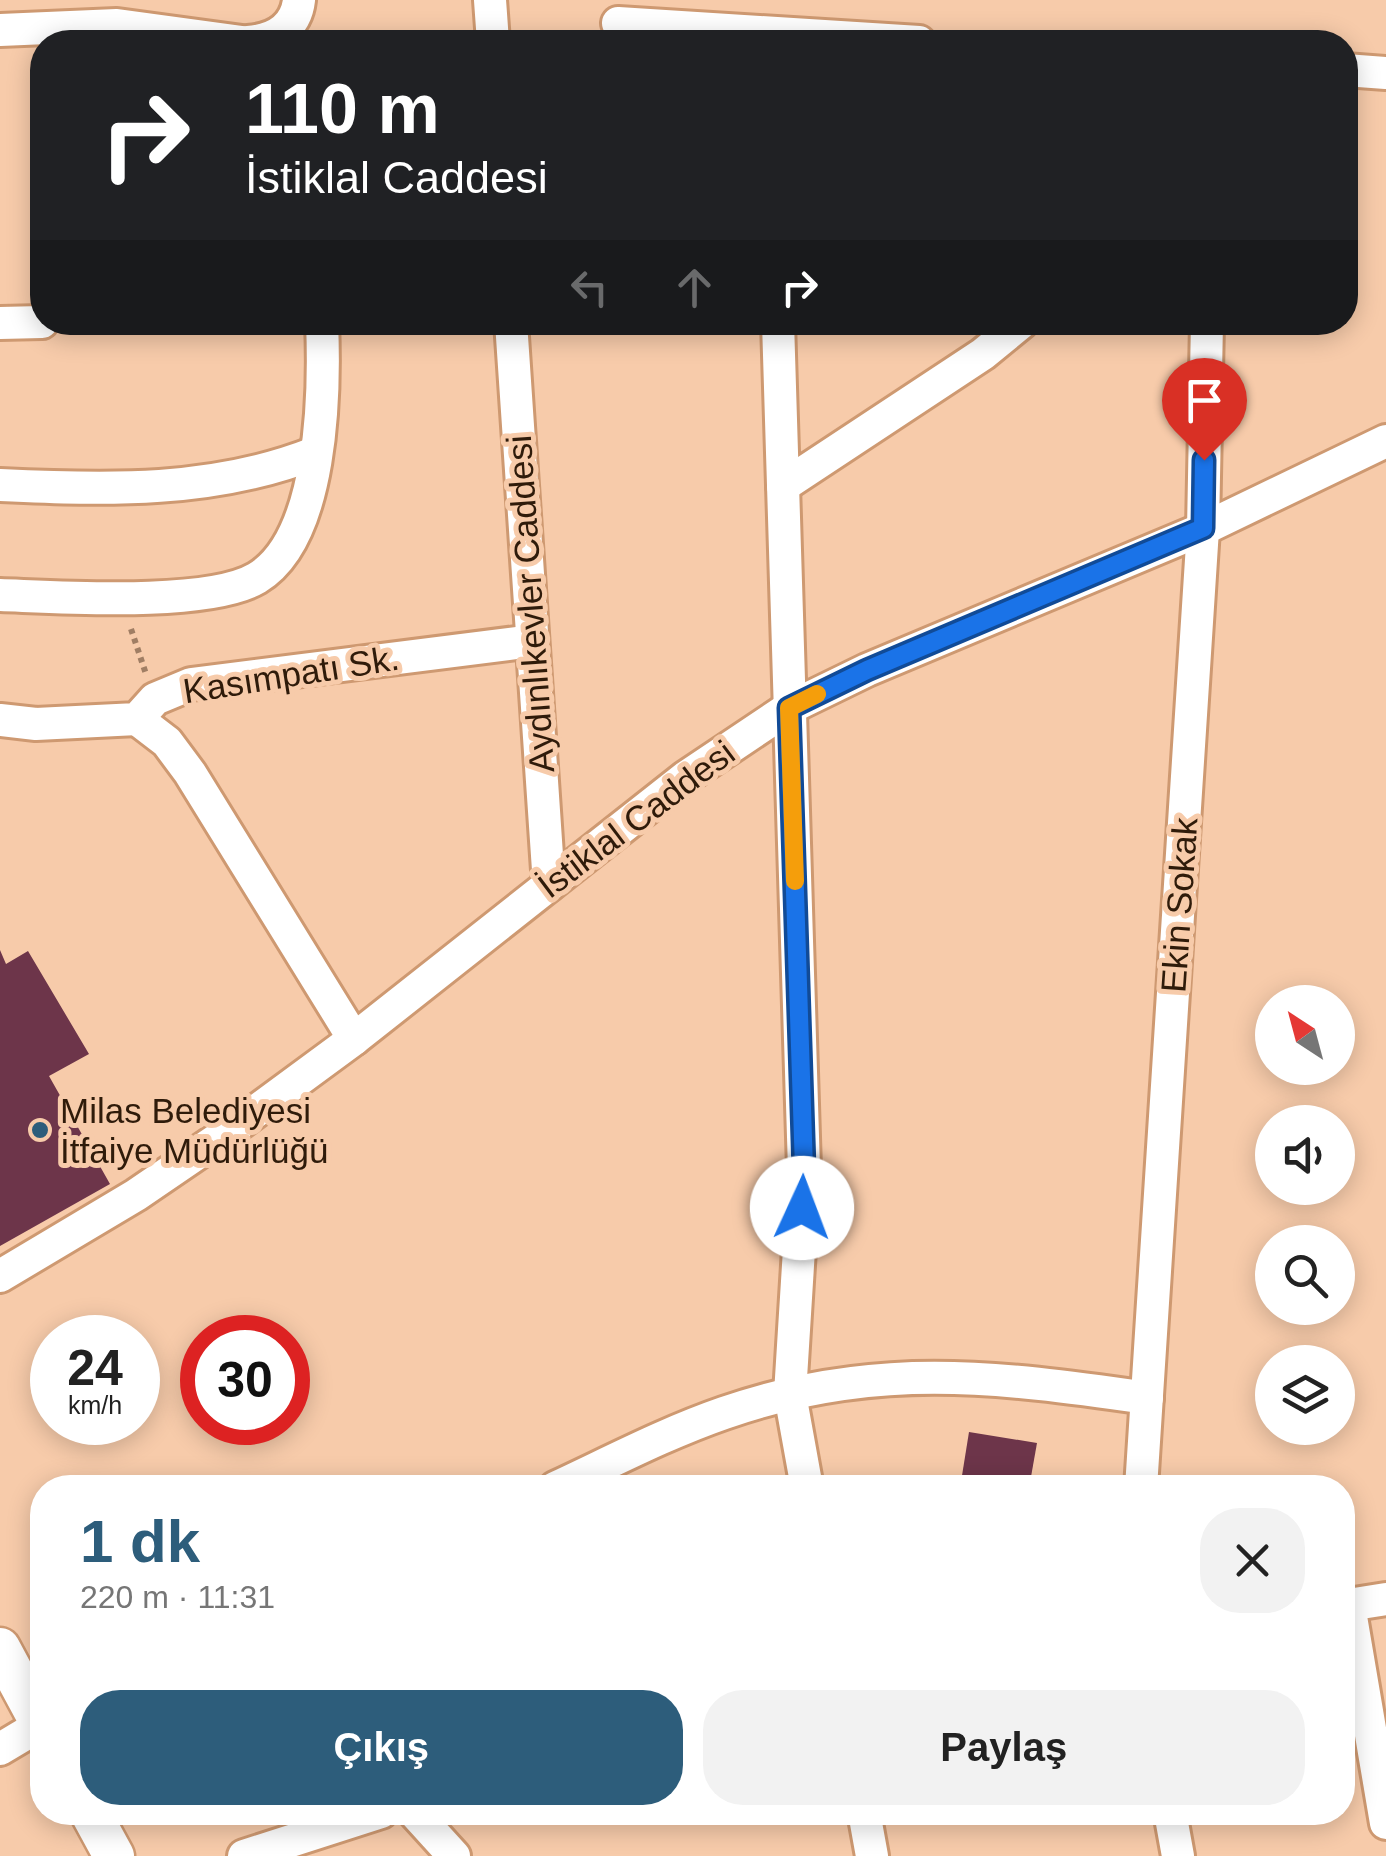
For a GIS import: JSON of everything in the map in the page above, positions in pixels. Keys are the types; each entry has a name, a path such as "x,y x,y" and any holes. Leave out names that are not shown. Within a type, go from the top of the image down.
{"street":[{"path":"288,30 299,0"},
{"path":"490,0 492,30"},
{"path":"618,23 689,30"},
{"path":"0,30 117,25 155,30"},
{"path":"1358,71 1386,73"},
{"path":"0,322 30,322"},
{"path":"0,595 205,594 256,579 278,561 296,536 305,510 315,452 321,335"},
{"name":"Aydınlıkevler Caddesi","path":"512,335 549,885"},
{"path":"778,335 804,1169 790,1394 804,1475"},
{"path":"783,486 1006,335"},
{"name":"Ekin Sokak","path":"1142,1475 1203,528 1207,335"},
{"name":"İstiklal Caddesi","path":"0,1276 136,1195 354,1040 686,777 789,708 867,670 1203,528 1386,441"},
{"path":"0,485 117,490 164,486 265,470 315,452"},
{"name":"Kasımpatı Sk.","path":"0,720 36,724 146,709 191,684 213,680 532,641"},
{"path":"146,709 190,773 354,1040"},
{"path":"584,1475 710,1418 790,1394 886,1377 1020,1379 1147,1398"},
{"path":"1355,1604 1386,1599"},
{"path":"0,1648 30,1703"},
{"path":"1355,1655 1386,1823"},
{"path":"0,1749 30,1732"},
{"path":"97,1825 114,1856"},
{"path":"244,1856 341,1825"},
{"path":"426,1825 454,1856"},
{"path":"866,1825 872,1856"},
{"path":"1172,1825 1178,1856"}],"path":[{"path":"120,597 146,709"}],"building":[{"name":"Milas Belediyesi İtfaiye Müdürlüğü","path":"0,950 6,964 28,951 89,1054 49,1076 110,1184 0,1246"},
{"path":"969,1432 1037,1443 1031,1475 962,1475"}],"slow traffic":[{"path":"795,881 789,708 817,694"}],"place":[{"name":"Milas Belediyesi İtfaiye Müdürlüğü","path":"40,1130"}],"route":[{"path":"802,1208 804,1169 789,708 867,670 1203,528 1204,460"}]}
